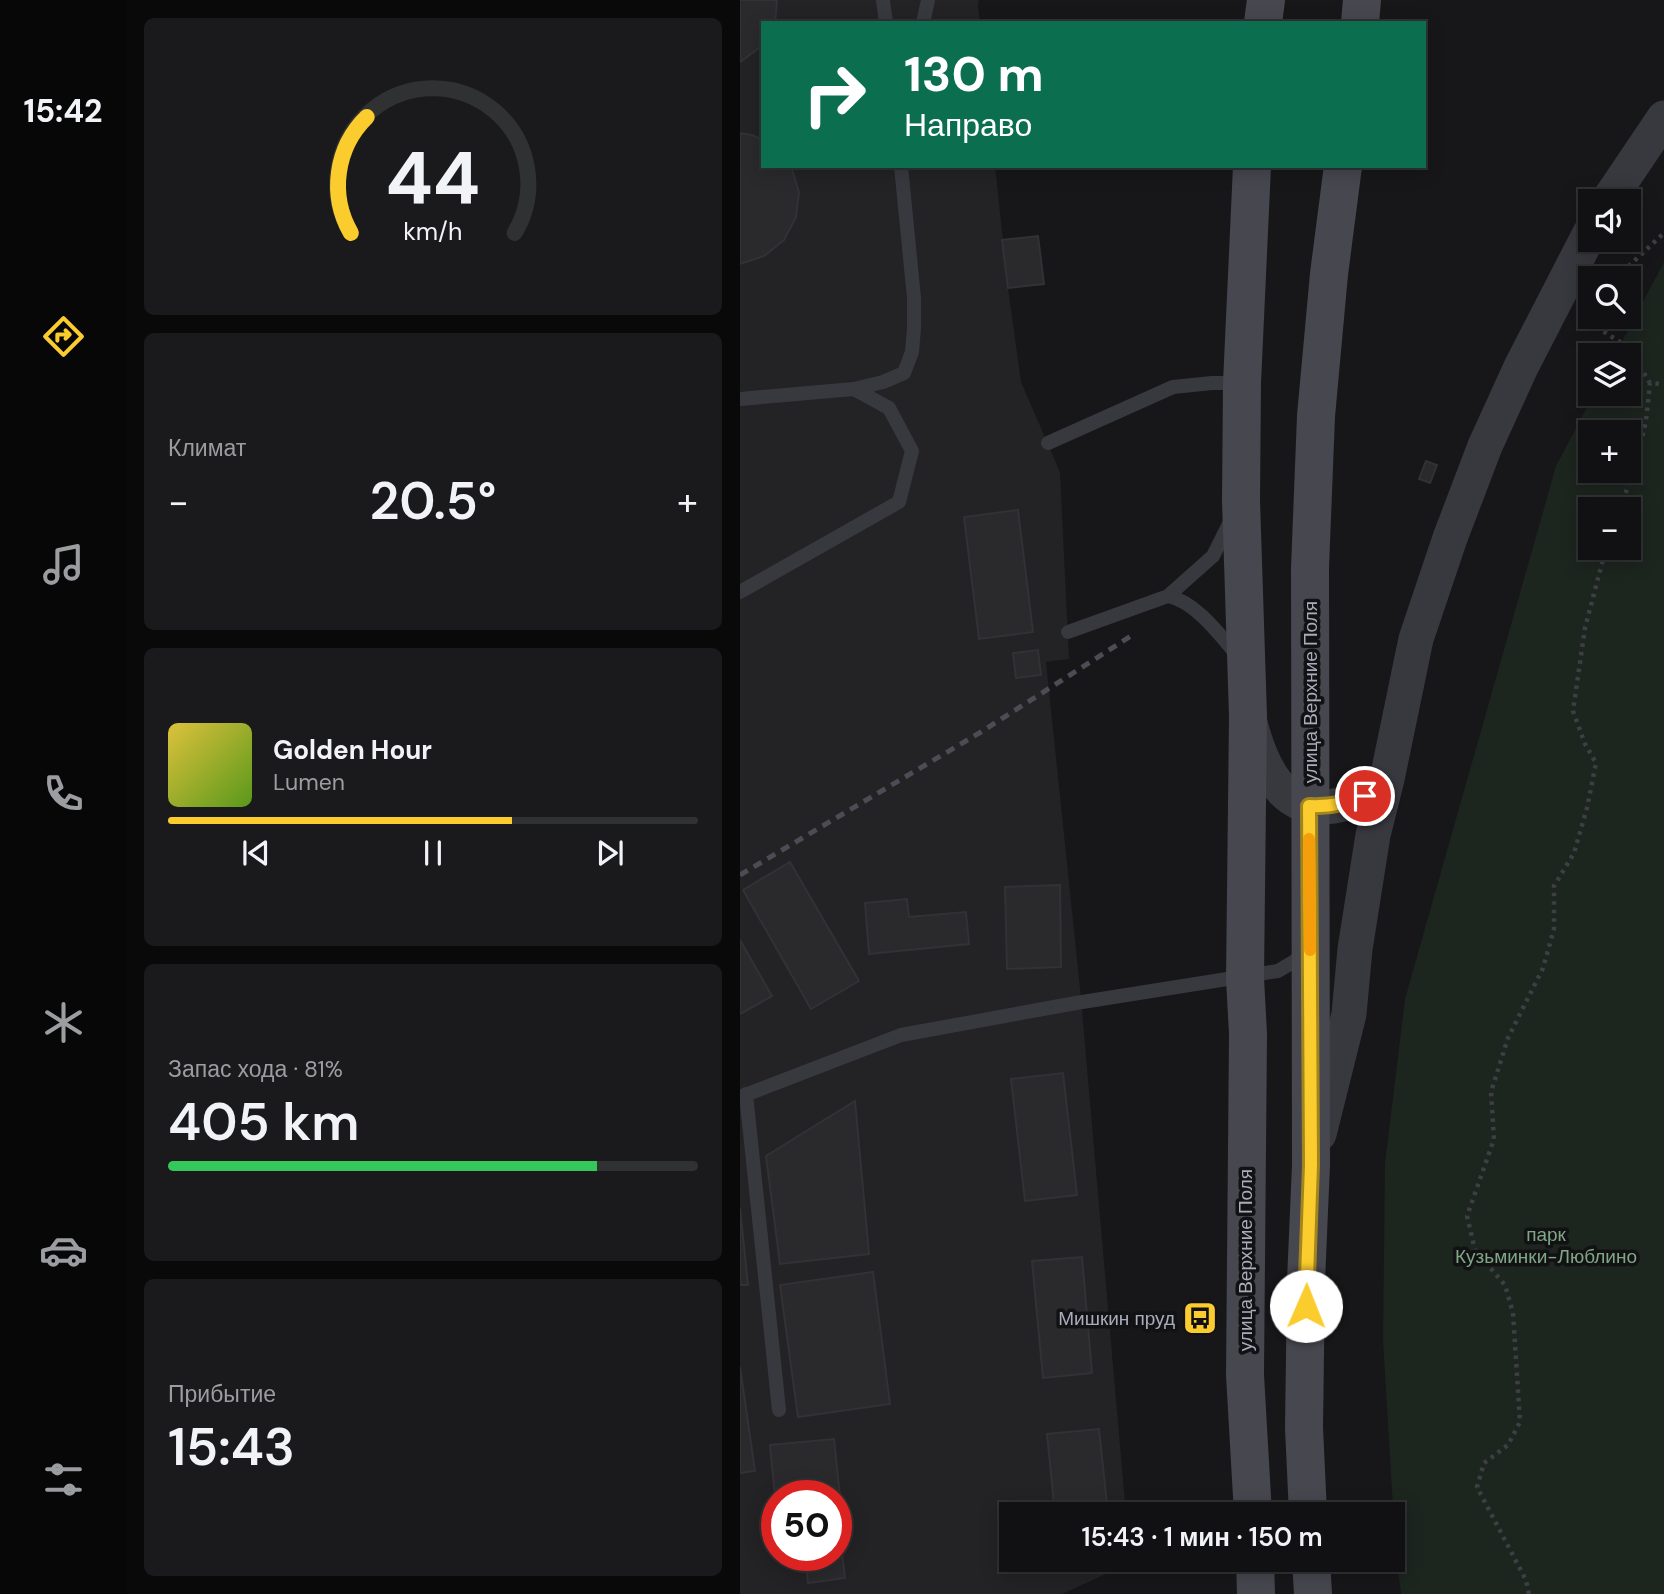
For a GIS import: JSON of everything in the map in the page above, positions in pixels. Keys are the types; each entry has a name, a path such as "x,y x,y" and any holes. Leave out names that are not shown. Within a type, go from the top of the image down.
{"main road":[{"path":"1263,21 1266,0"},
{"path":"1360,21 1362,0"},
{"name":"улица Верхние Поля","path":"1252,168 1242,383 1241,500 1248,716 1245,1374 1252,1502"},
{"name":"улица Верхние Поля","path":"1307,1502 1304,1428 1311,1165 1310,568 1316,415 1329,274 1343,168"},
{"path":"1255,1572 1256,1594"},
{"path":"1311,1572 1313,1594"}],"street":[{"path":"1616,189 1664,118"},
{"path":"1311,1165 1349,1014 1355,948 1373,835 1416,639 1485,446 1580,252"},
{"path":"1248,716 1256,747 1274,781 1290,798 1309,806 1346,804 1365,796 1387,779"}],"lane":[{"path":"883,0 886,21"},
{"path":"923,21 928,0"},
{"path":"740,400 854,389 883,382 904,373 912,352 914,298 901,168"},
{"path":"1048,443 1173,387 1242,383"},
{"path":"740,592 899,502 912,451 889,408 854,389"},
{"path":"1068,632 1168,596 1213,556 1241,500"},
{"path":"1168,596 1176,597 1210,621 1242,662 1247,676"},
{"path":"779,1410 743,1095 901,1035 1076,1003 1245,978 1278,971 1310,952"}],"path":[{"path":"1629,266 1664,233"},
{"path":"1599,329 1628,347 1650,383 1646,421 1624,497"},
{"path":"1650,383 1664,384"},
{"path":"1529,1594 1526,1580 1477,1487 1484,1463 1508,1446 1520,1422 1513,1313 1505,1284 1475,1250 1467,1216 1494,1139 1491,1092 1508,1038 1543,968 1554,929 1554,886 1574,853 1587,808 1596,763 1585,744 1573,711 1585,628 1603,560"}],"shaded area":[{"path":"740,0 979,0 980,21 761,21 761,168 995,168 1021,382 1060,472 1069,659 1046,662 1080,988 1125,1502 999,1502 999,1572 1110,1572 1062,1594 740,1594"}],"green space":[{"name":"парк Кузьминки-Люблино","path":"1664,262 1664,1594 1401,1594 1399,1572 1405,1572 1405,1502 1393,1502 1383,1339 1385,1163 1405,999 1556,466 1578,424 1578,483 1641,483 1641,420 1580,420 1588,406 1641,406 1641,343 1621,343 1629,329 1641,329 1641,306"}],"building":[{"path":"740,0 777,0 775,21 761,21 761,46 740,62"},
{"path":"740,133 761,139 761,168 792,168 799,192 796,217 784,240 764,256 740,264"},
{"path":"1038,236 1044,284 1008,288 1002,240"},
{"path":"1426,461 1437,465 1430,483 1419,479"},
{"path":"1018,510 1033,632 979,639 964,517"},
{"path":"1038,650 1041,675 1016,678 1013,653"},
{"path":"790,862 859,981 811,1009 743,890"},
{"path":"1060,885 1061,967 1007,969 1005,887"},
{"path":"907,899 909,917 966,912 969,944 869,954 865,903"},
{"path":"740,940 772,996 740,1014"},
{"path":"1063,1073 1077,1195 1025,1201 1011,1079"},
{"path":"855,1101 869,1254 780,1264 766,1156"},
{"path":"740,1208 748,1285 740,1285"},
{"path":"1082,1257 1092,1373 1043,1378 1032,1261"},
{"path":"873,1272 890,1404 798,1417 780,1285"},
{"path":"740,1367 755,1471 740,1473"},
{"path":"1099,1429 1107,1502 1054,1502 1047,1434"},
{"path":"834,1439 838,1480 773,1480 770,1445"},
{"path":"807,1571 844,1571 845,1578 808,1583"}],"railway":[{"path":"740,875 981,732 1134,634"}],"slow traffic":[{"path":"1309,839 1310,950"}],"place":[{"name":"Мишкин пруд","path":"1200,1318"}],"route":[{"path":"1306,1306 1311,1165 1309,806 1346,804 1365,796"}]}
